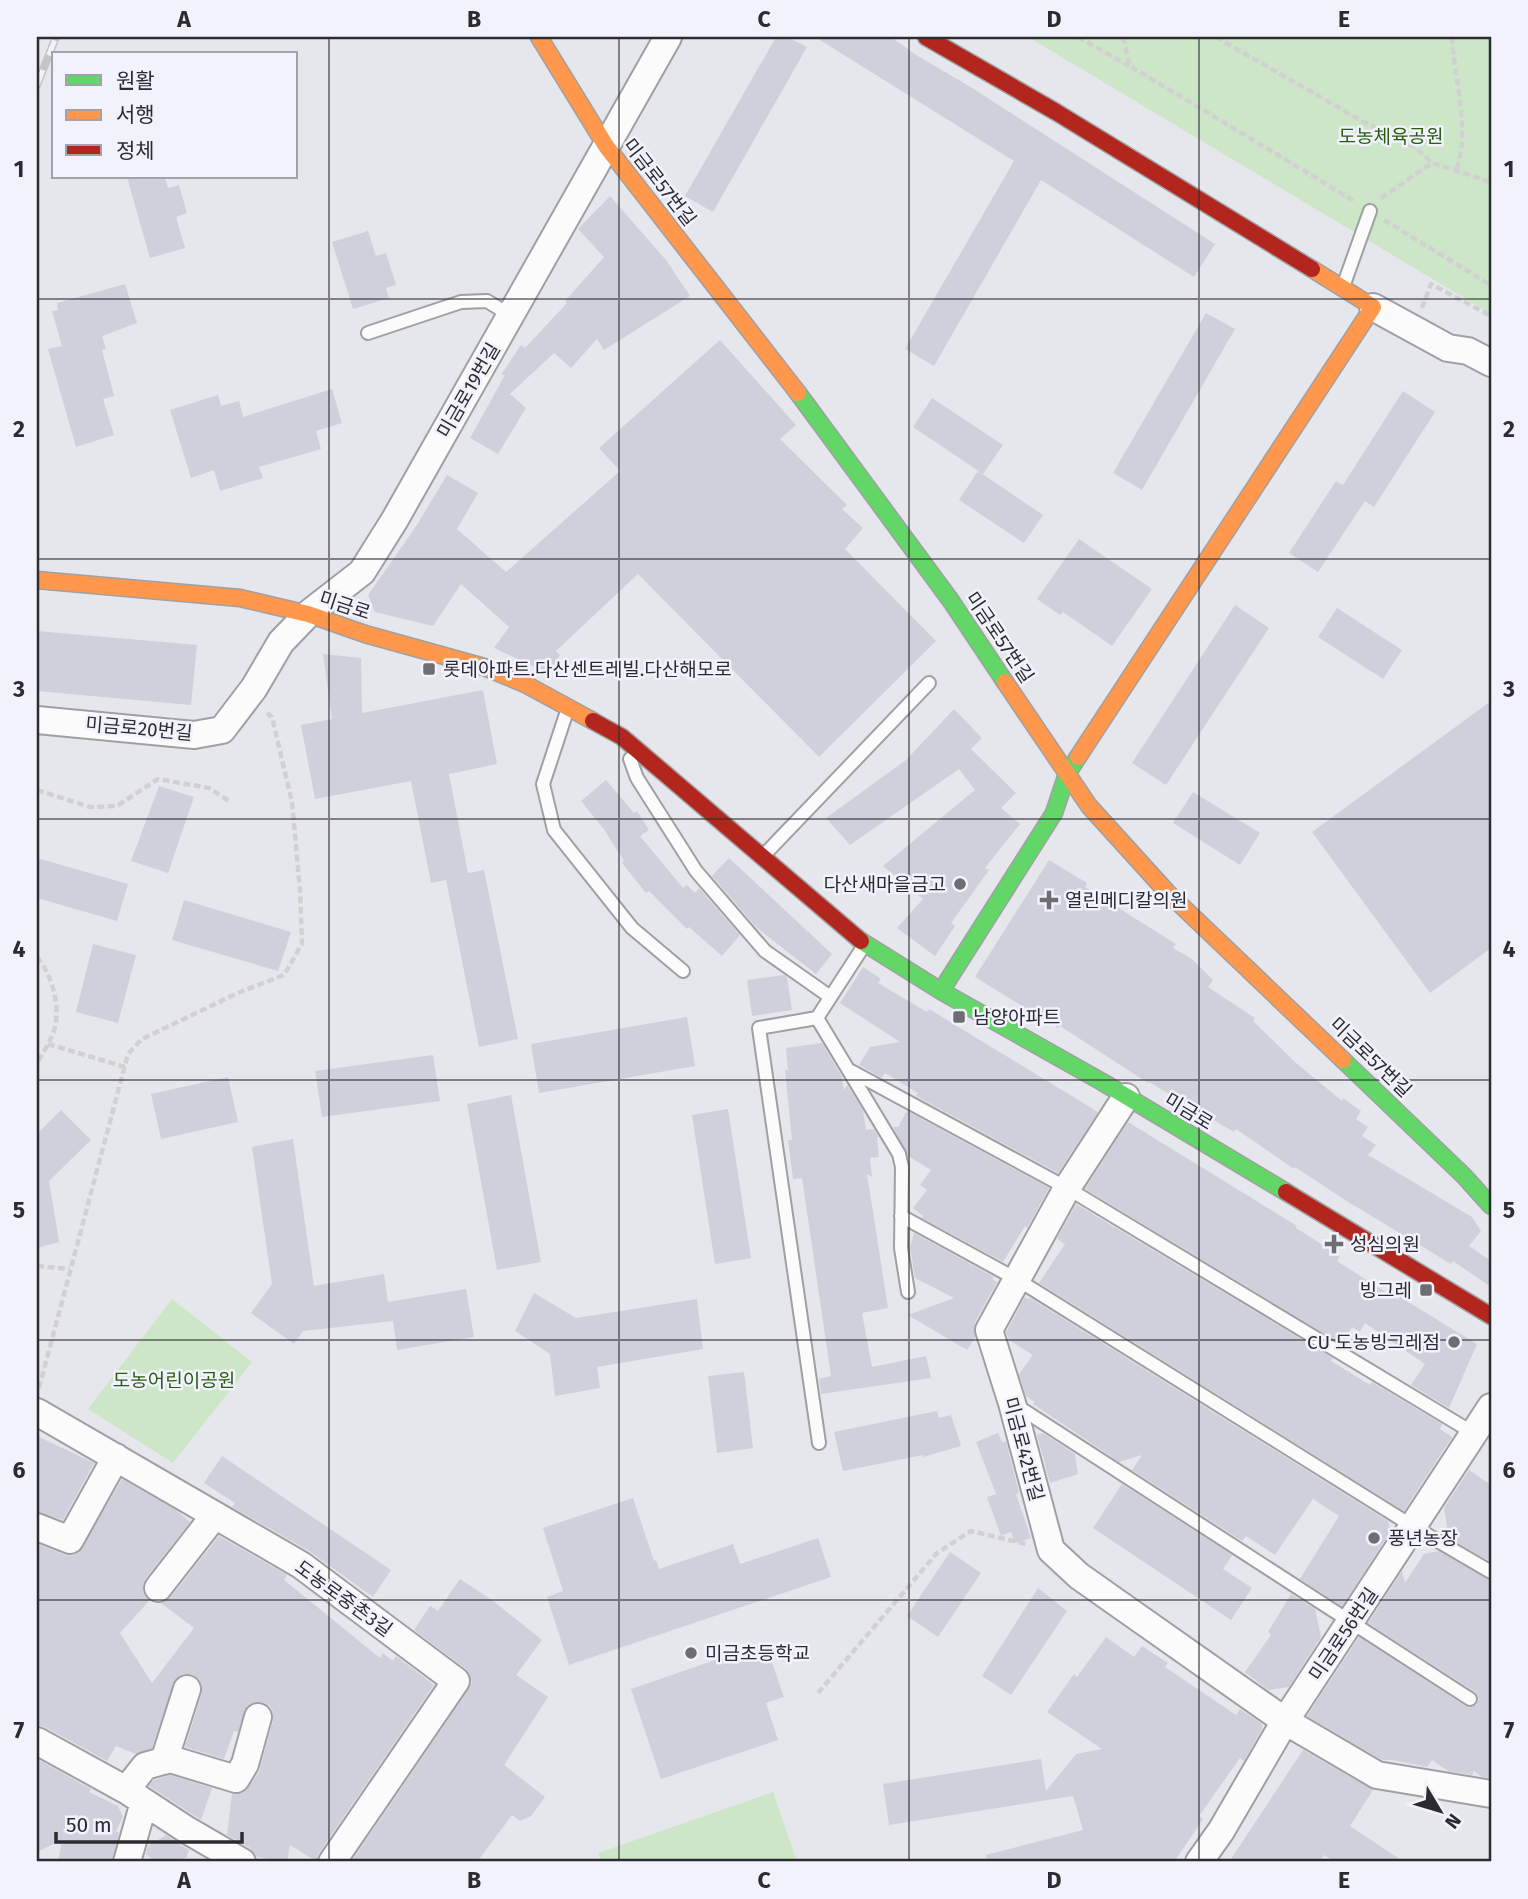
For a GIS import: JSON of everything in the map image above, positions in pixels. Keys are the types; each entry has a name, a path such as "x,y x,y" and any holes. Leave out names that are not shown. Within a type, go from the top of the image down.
{"street":[{"name":"미금로57번길","path":"539,37 606,146 830,433 951,601 1089,806 1167,892 1464,1176 1491,1206"},
{"name":"미금로19번길","path":"308,614 362,572 394,521 667,37"},
{"path":"926,37 1056,112 1373,306 1448,348 1468,351 1491,363"},
{"path":"941,991 1054,813 1067,774 1373,306"},
{"name":"미금로","path":"37,580 240,598 308,614 365,634 484,667 525,684 622,737 865,944 1491,1315"},
{"name":"미금로20번길","path":"37,720 194,735 222,730 254,688 281,642 308,614"},
{"name":"미금로42번길","path":"1051,1550 1012,1403 989,1329 1067,1188 1126,1097"},
{"name":"미금로56번길","path":"1199,1862 1221,1831 1285,1721 1491,1407"},
{"name":"도농로중촌3길","path":"37,1412 301,1565 456,1681 332,1862"},
{"path":"37,1527 70,1540 116,1457"},
{"path":"158,1588 215,1515"},
{"path":"1051,1550 1079,1576 1285,1721 1377,1775 1491,1794"},
{"path":"164,1761 187,1689"},
{"path":"127,1862 135,1796 145,1766 170,1759 236,1779 245,1764 258,1717"},
{"path":"37,1741 135,1796 242,1862"}],"lane":[{"path":"1343,288 1368,210"},
{"path":"368,333 461,302 487,301 510,315"},
{"path":"762,857 929,683"},
{"path":"568,707 542,784 554,830 632,928 683,971"},
{"path":"622,737 637,778 696,871 765,951 829,996"},
{"path":"817,1018 865,944"},
{"path":"817,1018 899,1154 902,1167 901,1248 908,1292"},
{"path":"817,1018 759,1028 819,1443"},
{"path":"851,1071 1067,1188 1475,1434"},
{"path":"901,1216 1018,1280 1413,1527 1491,1572"},
{"path":"1012,1403 1469,1699"}],"path":[{"path":"1079,37 1491,285"},
{"path":"1122,37 1130,66"},
{"path":"1216,37 1362,121 1415,147 1432,163 1491,181"},
{"path":"1452,37 1464,137 1456,170"},
{"path":"1368,210 1432,163"},
{"path":"1414,328 1431,284 1491,316"},
{"path":"37,1395 128,1054 142,1039 240,992 284,975 302,944 292,802 272,717 267,713"},
{"path":"37,790 90,807 117,806 158,779 209,789 229,801"},
{"path":"37,957 47,969 57,1000 54,1033 37,1063"},
{"path":"48,1044 125,1067"},
{"path":"37,1266 70,1269"},
{"path":"818,1693 937,1553 971,1531 1051,1550"}],"green space":[{"name":"도농체육공원","path":"1028,37 1491,37 1491,314"},
{"name":"도농어린이공원","path":"172,1299 252,1362 173,1463 88,1409"},
{"path":"773,1792 797,1862 601,1862 598,1853"}],"building":[{"path":"776,37 787,37 807,47 713,212 685,196"},
{"path":"815,37 891,37 1215,244 1194,277 1041,180 934,366 905,349 1014,161"},
{"path":"127,178 165,178 168,188 179,185 187,213 176,217 185,248 150,258"},
{"path":"610,196 666,260 690,296 604,350 597,339 571,368 554,353 510,394 526,408 498,454 470,438 505,375 501,375 521,345 525,348 567,303 565,301 604,257 578,229"},
{"path":"368,231 376,256 386,253 396,285 386,288 389,298 353,309 332,242"},
{"path":"125,284 137,323 102,336 106,349 102,350 114,396 103,399 114,435 76,447 48,349 62,346 52,311 58,310 57,303"},
{"path":"1206,313 1235,329 1142,490 1113,473"},
{"path":"720,340 796,425 780,439 847,505 842,509 863,528 845,549 936,641 819,757 638,574 556,651 560,655 548,673 494,648 509,627 461,584 433,626 375,612 368,595 417,525 447,475 478,493 457,529 506,572 620,471 599,448"},
{"path":"332,389 342,423 316,431 321,449 259,467 263,478 220,491 214,470 191,478 170,410 218,395 221,406 239,401 243,417"},
{"path":"1403,391 1435,412 1374,507 1365,501 1318,572 1289,553 1336,481 1343,485"},
{"path":"932,398 1003,445 983,474 913,427"},
{"path":"978,471 1043,515 1024,543 959,500"},
{"path":"1079,539 1152,589 1112,646 1063,612 1060,615 1037,599"},
{"path":"1235,605 1269,628 1166,785 1132,763"},
{"path":"1337,608 1402,650 1383,679 1318,637"},
{"path":"37,631 197,645 191,705 37,691"},
{"path":"323,654 361,658 362,713 483,690 497,764 449,774 468,873 484,870 518,1039 479,1047 446,880 431,883 411,781 315,799 301,725 332,719"},
{"path":"1491,701 1491,948 1430,993 1312,832"},
{"path":"954,709 982,738 971,749 1016,793 1001,808 1020,824 985,868 989,870 951,923 955,926 935,956 897,928 923,899 883,866 975,790 959,769 850,845 826,818 906,760"},
{"path":"606,780 634,813 637,811 649,830 640,836 683,888 687,885 695,893 699,888 740,935 722,956 689,927 687,929 649,891 646,893 622,863 624,861 603,828 581,801"},
{"path":"159,786 194,797 168,873 131,861"},
{"path":"1193,792 1260,833 1240,865 1173,823"},
{"path":"37,858 128,884 117,921 37,898"},
{"path":"729,858 832,954 816,974 757,928 712,876"},
{"path":"1049,860 1087,883 1085,887 1176,944 1173,948 1192,959 1213,980 1208,987 1255,1018 1253,1021 1295,1062 1342,1101 1343,1098 1361,1111 1356,1119 1368,1127 1362,1136 1376,1145 1368,1155 1472,1217 1481,1231 1469,1246 1491,1261 1491,1287 1453,1261 1451,1264 1295,1167 1294,1169 1236,1129 1234,1132 1148,1083 1060,1026 1058,1028 975,977"},
{"path":"184,900 291,932 278,971 172,940"},
{"path":"93,944 136,955 118,1023 76,1012"},
{"path":"863,967 881,979 878,983 927,1012 929,1009 1098,1112 1058,1173 916,1096 918,1093 885,1073 882,1078 859,1065 870,1047 900,1042 840,1003"},
{"path":"784,975 787,977 792,1010 752,1016 747,980"},
{"path":"687,1017 695,1066 539,1093 531,1044"},
{"path":"822,1043 842,1077 844,1090 847,1085 863,1110 866,1130 874,1129 879,1138 877,1137 879,1157 870,1158 872,1177 867,1174 888,1308 862,1313 872,1367 926,1356 931,1378 821,1394 819,1379 831,1376 802,1178 793,1179 788,1140 792,1140 785,1070 788,1070 786,1048"},
{"path":"433,1055 440,1101 322,1117 315,1071"},
{"path":"228,1077 238,1122 161,1139 151,1094"},
{"path":"511,1095 541,1262 497,1270 467,1104"},
{"path":"728,1109 751,1258 715,1264 692,1115"},
{"path":"61,1110 91,1140 49,1181 59,1242 37,1248 37,1134"},
{"path":"907,1111 1049,1188 1027,1228 1025,1226 1003,1262 922,1218 913,1208 927,1190 920,1185 931,1170 908,1156 893,1127 898,1127"},
{"path":"1128,1122 1297,1226 1296,1228 1340,1256 1337,1261 1398,1300 1400,1297 1477,1344 1449,1408 1411,1385 1425,1364 1365,1323 1360,1332 1352,1327 1342,1344 1085,1189"},
{"path":"293,1139 314,1286 384,1274 388,1302 466,1289 474,1337 397,1350 393,1321 303,1331 294,1344 251,1313 272,1284 252,1147"},
{"path":"1076,1204 1333,1358 1331,1361 1370,1385 1372,1382 1442,1424 1440,1429 1452,1437 1404,1511 1039,1283 1065,1244 1057,1239"},
{"path":"914,1233 994,1277 992,1279 997,1282 975,1322 975,1338 967,1350 908,1315 954,1298 915,1278 910,1247"},
{"path":"534,1293 576,1318 697,1299 703,1349 597,1367 600,1388 555,1396 550,1354 515,1331"},
{"path":"1025,1297 1388,1521 1391,1531 1342,1606 1300,1579 1339,1516 1313,1499 1275,1555 1246,1536 1242,1541 1132,1470 1142,1455 1119,1462 1033,1404 1035,1402 1026,1396 1019,1374 1033,1355 1009,1340 1006,1332"},
{"path":"744,1372 753,1448 717,1453 708,1376"},
{"path":"937,1411 939,1418 951,1415 961,1446 923,1457 843,1471 834,1432"},
{"path":"998,1433 1002,1442 1006,1441 1019,1493 1016,1494 1031,1538 1015,1543 1011,1532 1001,1536 987,1497 996,1494 976,1442"},
{"path":"1043,1433 1075,1454 1078,1474 1050,1483 1037,1435"},
{"path":"37,1436 94,1463 63,1520 37,1512"},
{"path":"222,1456 391,1570 373,1597 309,1551 232,1507 235,1503 204,1483"},
{"path":"1469,1470 1491,1485 1491,1562 1449,1538 1444,1508"},
{"path":"122,1479 176,1510 190,1522 146,1578 143,1593 149,1601 120,1633 152,1683 194,1628 161,1603 170,1598 219,1536 287,1575 284,1580 380,1658 383,1653 393,1661 396,1656 434,1685 316,1861 290,1845 287,1862 257,1857 250,1848 227,1835 232,1794 245,1792 259,1772 273,1721 270,1706 263,1702 247,1706 224,1759 185,1747 202,1693 199,1679 191,1674 176,1678 152,1748 136,1754 116,1746 107,1761 37,1725 37,1544 65,1555 79,1553"},
{"path":"1122,1484 1232,1555 1223,1569 1252,1588 1231,1620 1093,1528"},
{"path":"633,1498 659,1569 733,1544 740,1564 818,1538 831,1577 569,1665 547,1597 563,1591 543,1528"},
{"path":"1439,1551 1491,1581 1491,1778 1482,1777 1474,1771 1472,1775 1448,1771 1432,1760 1427,1767 1382,1760 1307,1716 1359,1637 1465,1706 1470,1708 1477,1704 1479,1699 1475,1692 1368,1623 1402,1571 1405,1583 1424,1554"},
{"path":"950,1552 981,1573 938,1637 907,1616"},
{"path":"460,1579 492,1600 542,1640 516,1675 548,1697 504,1765 545,1797 531,1816 520,1821 512,1815 477,1862 351,1862 472,1682 466,1669 414,1630 430,1606 438,1611"},
{"path":"1038,1588 1067,1611 1011,1695 982,1676"},
{"path":"1291,1594 1315,1609 1321,1637 1289,1687 1268,1690 1245,1672 1271,1635 1268,1632"},
{"path":"1106,1637 1134,1657 1142,1646 1168,1663 1165,1667 1236,1715 1240,1709 1262,1724 1262,1729 1244,1761 1240,1758 1199,1816 1203,1819 1174,1862 987,1862 986,1855 1083,1830 1073,1796 889,1825 883,1784 1041,1759 1046,1791 1076,1754 1102,1749 1047,1712 1074,1674 1077,1677"},
{"path":"765,1643 784,1697 766,1703 778,1740 661,1779 631,1689"},
{"path":"1303,1750 1373,1790 1350,1826 1404,1862 1335,1862 1324,1855 1319,1862 1229,1862"},
{"path":"37,1759 91,1789 89,1792 118,1806 123,1817 116,1831 119,1833 112,1862 58,1862 62,1840 37,1852"},
{"path":"170,1775 212,1788 201,1820 149,1786 154,1780"},
{"path":"166,1835 189,1850 186,1858 156,1862 146,1854 148,1846"}],"railway":[{"path":"37,85 56,37"}],"traffic: fast":[{"path":"798,393 951,601 1005,682"},
{"path":"941,991 1054,813 1067,774 1078,757"},
{"path":"861,941 941,991 1104,1083 1286,1192"},
{"path":"1343,1060 1464,1176 1491,1206"}],"traffic: slow":[{"path":"539,37 606,146 798,393"},
{"path":"1078,757 1373,307 1312,269"},
{"path":"37,580 240,598 308,614 365,634 484,667 525,684 593,721"},
{"path":"1005,682 1089,806 1167,892 1343,1060"}],"traffic: jam":[{"path":"926,37 1056,112 1312,269"},
{"path":"593,721 622,737 861,941"},
{"path":"1286,1192 1491,1316"}],"place":[{"name":"롯데아파트.다산센트레빌.다산해모로","path":"429,669"},
{"name":"다산새마을금고","path":"960,884"},
{"name":"열린메디칼의원","path":"1049,900"},
{"name":"남양아파트","path":"959,1017"},
{"name":"성심의원","path":"1334,1244"},
{"name":"빙그레","path":"1426,1290"},
{"name":"CU 도농빙그레점","path":"1454,1342"},
{"name":"풍년농장","path":"1374,1538"},
{"name":"미금초등학교","path":"691,1653"}]}
